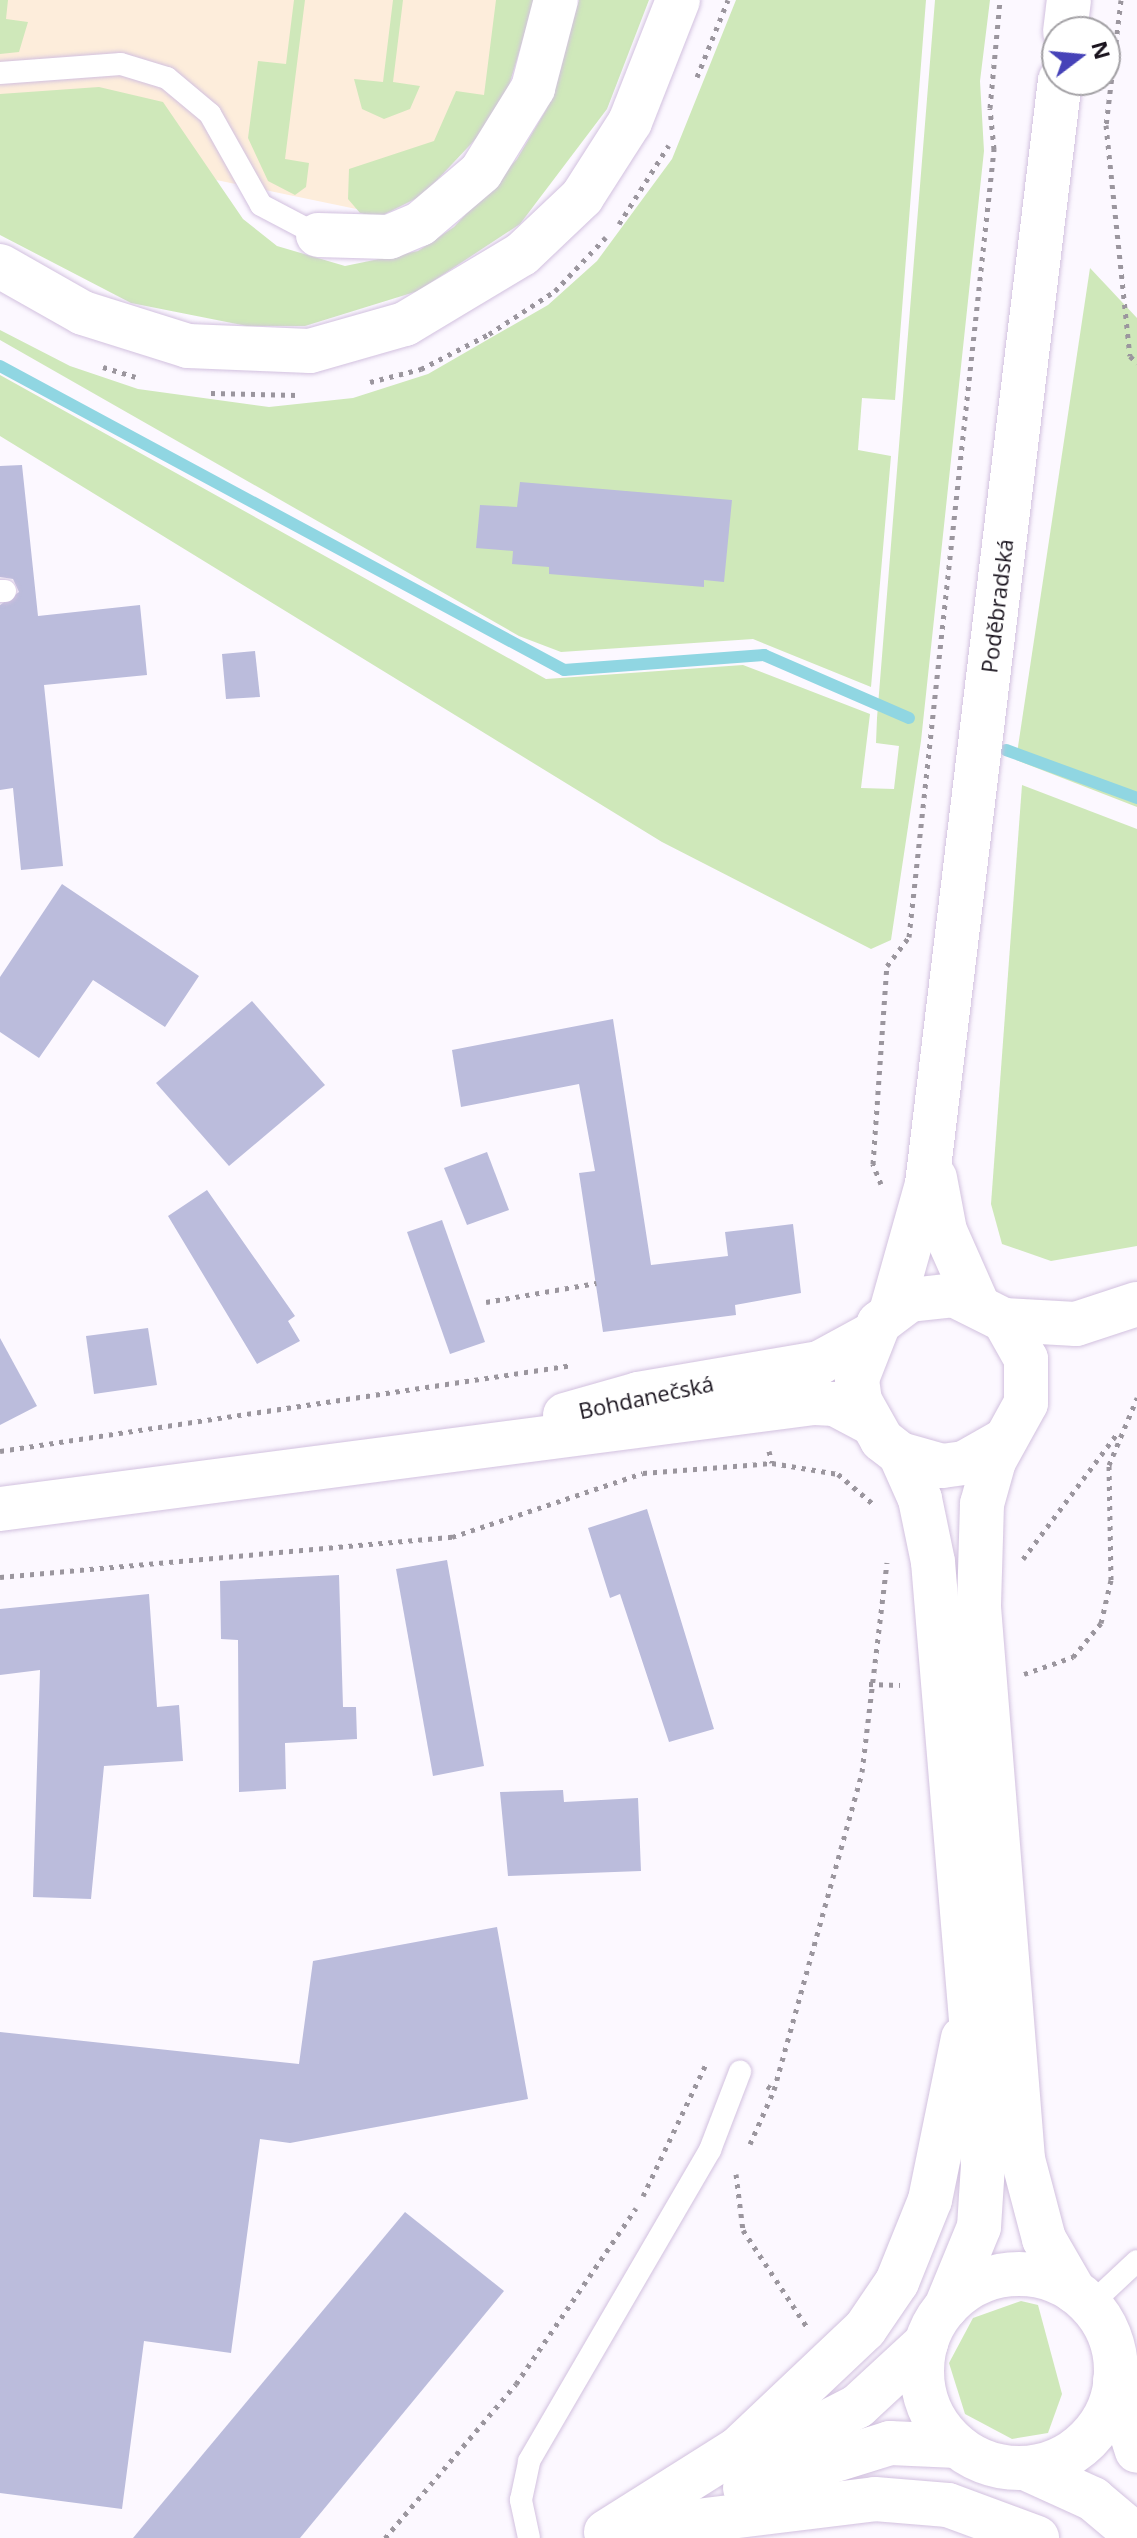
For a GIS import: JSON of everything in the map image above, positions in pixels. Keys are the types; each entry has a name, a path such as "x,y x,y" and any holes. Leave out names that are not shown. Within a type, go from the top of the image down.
{"street":[{"path":"318,235 389,237 420,224 481,172 533,88 556,0"},
{"path":"0,266 83,313 188,346 310,351 405,324 512,262 582,197 630,122 678,0"},
{"name":"Poděbradská","path":"880,1324 916,1235 933,1132 1058,96"},
{"name":"Poděbradská","path":"933,1132 945,1231 990,1310"},
{"path":"957,2446 930,2410 936,2325 971,2255 983,2196 933,1562 920,1499 900,1454 869,1422 857,1379 880,1324 932,1295 1047,1325 1121,1310"},
{"path":"990,1310 1018,1338 1029,1381"},
{"path":"1121,1310 1057,1349 1029,1381 1021,1414 1003,1441 982,1504 977,1567 1023,2159 1044,2239 1111,2340 1115,2381 1137,2451"},
{"name":"Bohdanečská","path":"419,1450 638,1394 819,1363 880,1324"},
{"name":"Bohdanečská","path":"0,1509 419,1450 759,1410 835,1404 869,1422"},
{"path":"900,1454 920,1463 964,1463 1003,1441"},
{"path":"599,2535 738,2449 832,2367 897,2282 930,2200 957,2091 966,1960"},
{"path":"599,2535 858,2406 936,2325 1007,2274 1053,2280 1082,2298"},
{"path":"1025,2468 1086,2442 1115,2381"},
{"path":"599,2535 880,2445 957,2446 1001,2467 1025,2468 1093,2499 1137,2536"},
{"path":"599,2535 875,2499 948,2505 1037,2538"}],"lane":[{"path":"0,73 121,64 167,78 210,114 261,205 318,235"},
{"path":"529,2538 521,2500 529,2461 710,2150 740,2072"},
{"path":"1082,2298 1137,2261"}],"path":[{"path":"884,1189 873,1164 887,966 909,937 994,149 990,108 1000,0"},
{"path":"1121,0 1106,125 1130,356 1137,363"},
{"path":"486,1302 596,1283"},
{"path":"0,1451 577,1365"},
{"path":"1019,1565 1116,1435 1137,1398"},
{"path":"759,1410 772,1463"},
{"path":"1019,1675 1073,1657 1101,1623 1111,1580 1109,1465 1116,1435"},
{"path":"0,1577 452,1537 643,1473 772,1463 838,1474 876,1510"},
{"path":"745,2154 774,2090 862,1772 869,1684 887,1552"},
{"path":"869,1684 909,1685"},
{"path":"385,2538 516,2384 640,2202 710,2056 774,2090"},
{"path":"739,2167 733,2196 743,2230 832,2367"}],"shaded area":[{"path":"0,0 529,0 486,130 366,211 0,135"}],"green space":[{"path":"0,0 8,0 6,19 28,22 19,52 0,54"},
{"path":"294,0 305,0 285,159 309,163 306,187 295,195 268,181 248,138 258,61 286,64"},
{"path":"393,0 403,0 393,82 420,86 410,109 384,119 362,109 354,79 383,82"},
{"path":"496,0 535,0 507,92 485,129 423,195 379,217 360,213 348,199 349,169 434,141 456,91 484,95"},
{"path":"579,0 649,0 607,109 520,224 418,291 305,326 247,326 131,303 0,235 0,94 99,87 163,102 243,219 277,246 345,266 418,251 454,227 517,159 546,110"},
{"path":"736,0 926,0 895,400 862,398 858,450 891,456 871,687 753,639 561,652 519,636 0,340 0,330 70,366 138,389 269,407 353,398 428,374 548,305 597,261 672,159"},
{"path":"935,0 990,0 980,81 984,151 921,741 891,940 871,949 662,842 0,436 0,375 546,679 743,665 870,714 861,788 894,789 899,746 876,743 877,718"},
{"path":"1090,268 1137,318 1137,807 1016,760"},
{"path":"1022,785 1137,829 1137,1246 1051,1261 1002,1244 991,1204"},
{"path":"1021,2301 1038,2305 1062,2394 1048,2433 1012,2439 965,2414 949,2363 973,2318"}],"building":[{"path":"22,465 38,616 140,605 147,675 44,685 63,866 21,870 13,788 0,790 0,605 19,592 13,579 0,577 0,466"},
{"path":"520,482 732,500 724,582 704,580 704,587 549,574 549,567 512,564 513,551 476,548 480,505 517,507"},
{"path":"255,651 260,697 226,699 222,654"},
{"path":"62,884 199,976 165,1027 93,980 39,1058 0,1032 0,977"},
{"path":"252,1001 325,1085 229,1166 156,1083"},
{"path":"613,1019 651,1265 728,1256 725,1232 793,1224 801,1293 735,1305 736,1315 603,1332 579,1173 595,1171 579,1084 461,1107 452,1050"},
{"path":"487,1152 509,1210 467,1225 444,1168"},
{"path":"207,1190 295,1316 288,1321 300,1341 257,1364 168,1216"},
{"path":"442,1220 485,1342 450,1354 407,1232"},
{"path":"148,1328 157,1385 94,1394 86,1336"},
{"path":"0,1338 37,1406 0,1425"},
{"path":"647,1509 714,1729 669,1742 620,1594 610,1598 588,1528"},
{"path":"447,1560 484,1766 433,1776 396,1569"},
{"path":"339,1575 343,1707 356,1707 357,1739 285,1743 286,1789 239,1792 238,1640 221,1639 220,1581"},
{"path":"149,1594 157,1707 179,1705 183,1761 104,1766 91,1899 33,1897 40,1670 0,1675 0,1609"},
{"path":"563,1790 564,1802 638,1798 641,1871 508,1876 500,1792"},
{"path":"497,1927 528,2099 290,2143 260,2139 231,2353 144,2341 122,2509 0,2493 0,2032 299,2064 313,1961"},
{"path":"405,2212 504,2291 300,2538 133,2538"}],"waterway":[{"path":"0,366 564,670 764,655 909,718"},
{"path":"1006,750 1137,798"}]}
